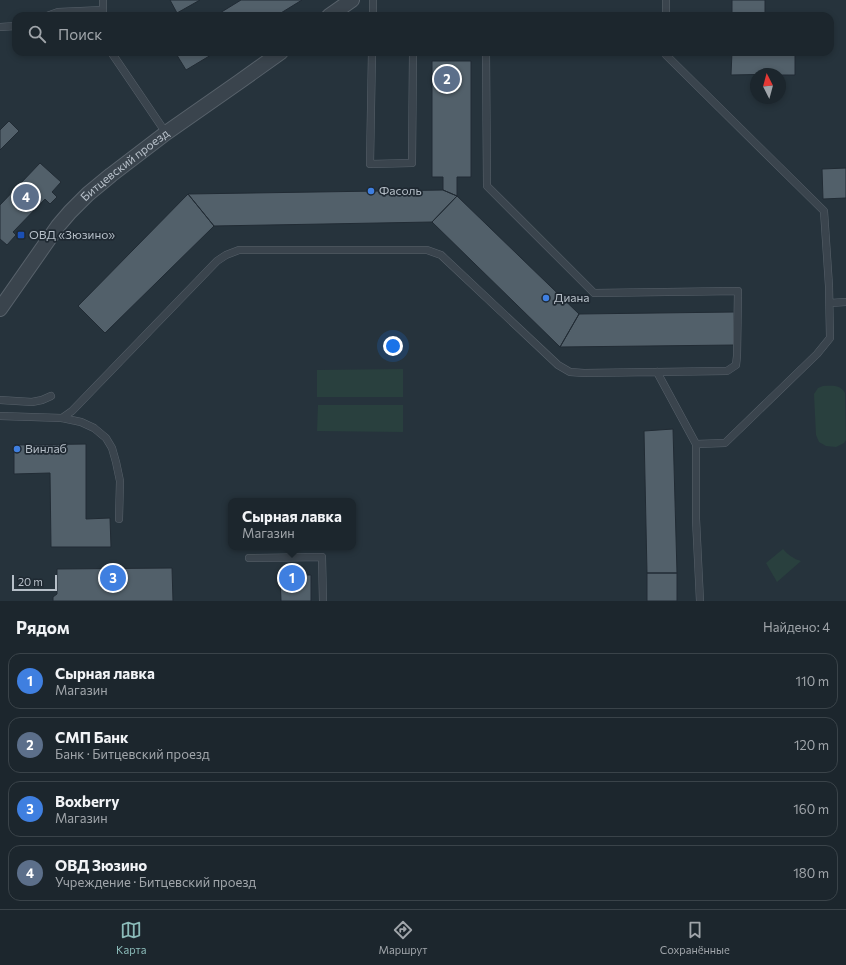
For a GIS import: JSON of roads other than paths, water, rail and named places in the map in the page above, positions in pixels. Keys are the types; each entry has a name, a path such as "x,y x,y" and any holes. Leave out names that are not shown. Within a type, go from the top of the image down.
{"street":[{"path":"335,12 352,0"},
{"name":"Битцевский проезд","path":"0,309 51,236 70,212 88,194 166,133 275,56"}],"lane":[{"path":"103,0 103,12"},
{"path":"373,0 373,12"},
{"path":"666,0 666,12"},
{"path":"0,27 12,26"},
{"path":"114,56 166,133"},
{"path":"372,56 370,164 412,163 413,56"},
{"path":"62,418 72,411 217,261 226,255 239,250 427,250 440,256 558,365 570,372 727,371 736,365 738,291 594,294 487,186 486,56"},
{"path":"667,56 824,211 830,303 830,338 817,354 725,443 696,444"},
{"path":"830,303 846,302"},
{"path":"657,372 696,444 696,518 700,601"},
{"path":"0,400 32,402 51,396"},
{"path":"0,416 62,418 82,422 94,428 106,438 112,448 120,481 119,519"},
{"path":"249,558 322,557 323,601"}],"place":[{"name":"СМП Банк","path":"447,79"},
{"name":"Фасоль","path":"371,191"},
{"name":"ОВД Зюзино","path":"26,197"},
{"name":"ОВД «Зюзино»","path":"21,235"},
{"name":"Диана","path":"546,298"},
{"name":"Винлаб","path":"17,449"},
{"name":"Boxberry","path":"113,578"},
{"name":"Сырная лавка","path":"292,578"}]}
